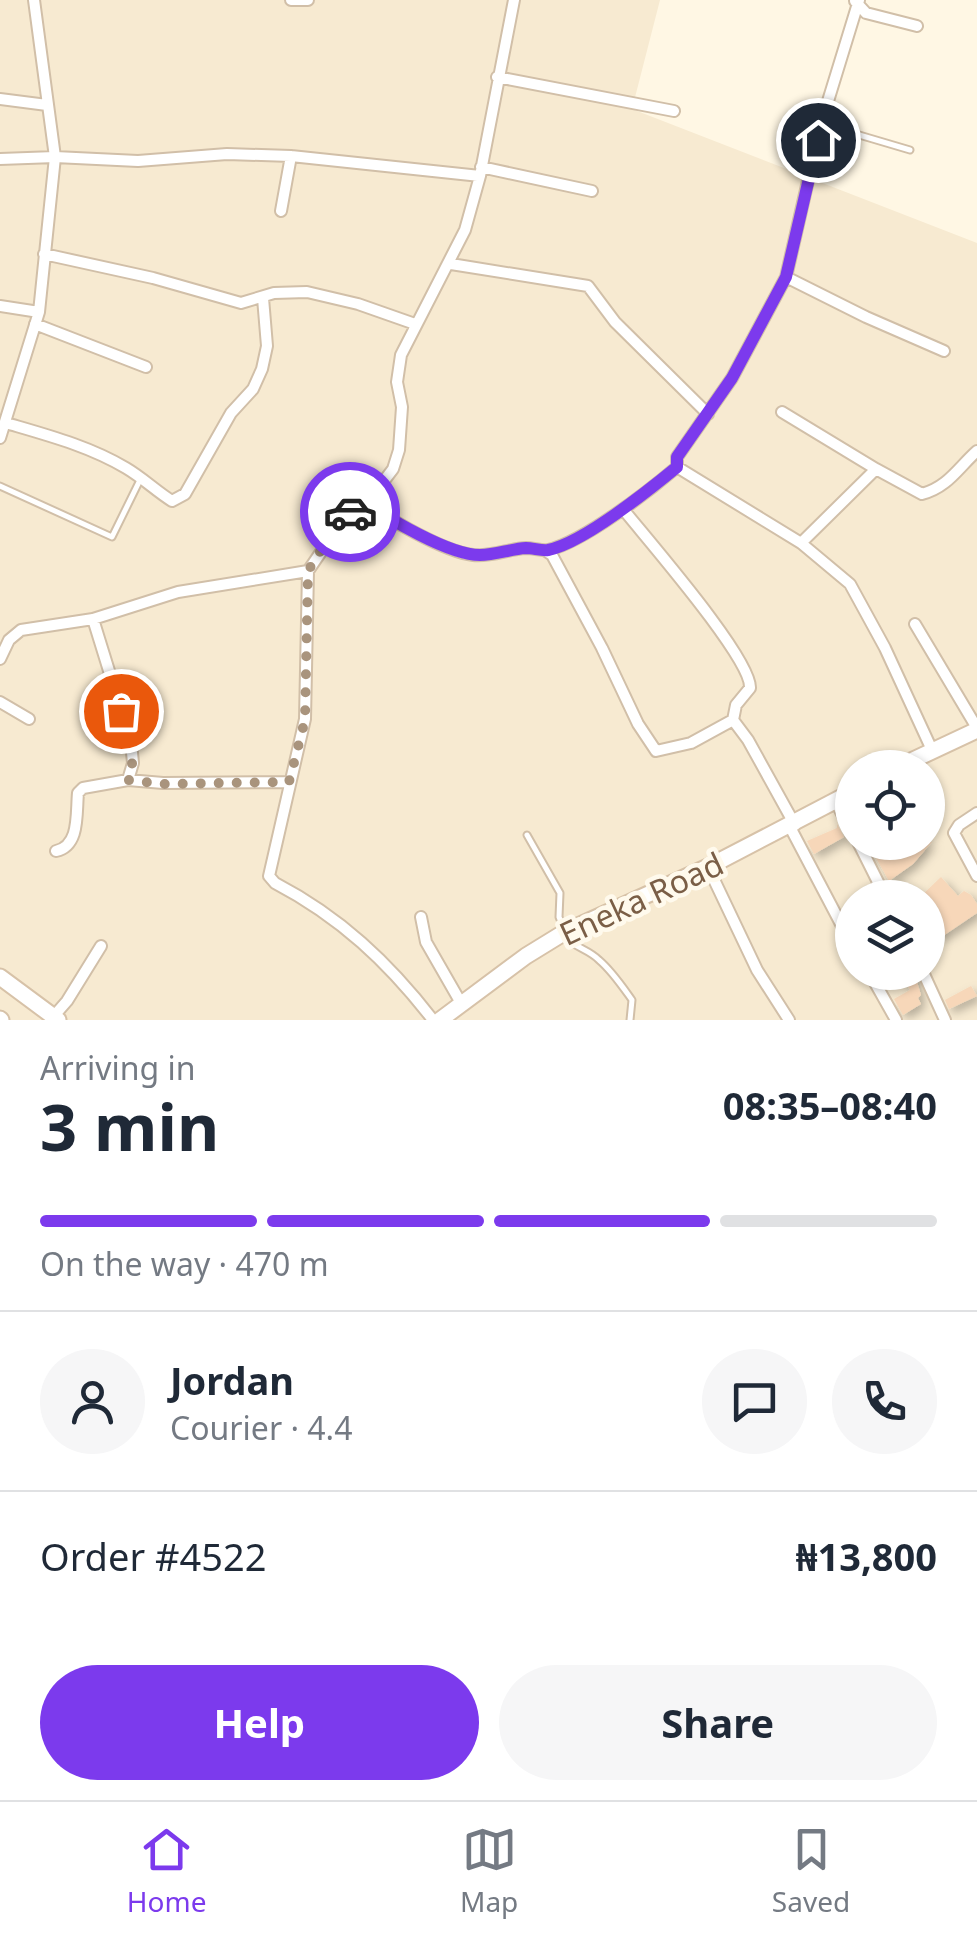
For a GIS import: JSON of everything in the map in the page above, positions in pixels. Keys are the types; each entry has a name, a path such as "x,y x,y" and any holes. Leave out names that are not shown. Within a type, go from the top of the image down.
{"main road":[{"path":"932,750 977,729"},
{"name":"Eneka Road","path":"436,1020 564,932 708,867 835,803"},
{"path":"0,977 56,1018"}],"street":[{"path":"0,438 37,318 54,158 34,0"},
{"path":"291,0 308,0"},
{"path":"436,1020 359,937 269,876 305,720 308,571 331,534 393,469 399,450 402,407 397,382 402,355 465,230 514,0"},
{"path":"857,1 866,14 917,26"},
{"path":"677,467 677,457 732,378 786,277 821,124 857,1"},
{"path":"497,77 674,111"},
{"path":"0,100 47,105"},
{"path":"281,211 290,156"},
{"path":"0,160 290,156 480,172 592,191"},
{"path":"44,254 153,278 241,303 274,293 307,292 415,324"},
{"path":"451,264 588,286 615,322 708,414"},
{"path":"786,277 944,351"},
{"path":"6,423 72,442 142,478 172,500 185,494 231,413 253,389 262,369 267,346 263,298"},
{"path":"0,306 37,318 146,367"},
{"path":"782,412 922,494 952,479 977,451"},
{"path":"546,551 623,509 677,467"},
{"path":"677,467 800,543 850,584 885,648 932,750"},
{"path":"800,543 876,470"},
{"path":"364,500 385,518 465,554 490,555 525,548 546,551 552,556 638,724 656,751 692,743 733,720"},
{"path":"623,509 715,625 751,681 736,705 733,720 748,740 835,911"},
{"path":"0,659 9,640 21,630 93,620 178,592 308,571"},
{"path":"93,620 131,742 133,763 128,780"},
{"path":"915,624 977,729"},
{"path":"0,702 29,719"},
{"path":"56,850 66,849 72,843 78,794 83,788 128,780 162,784 289,782"},
{"path":"977,813 959,824 954,833 977,876"},
{"path":"708,867 757,970 789,1020"},
{"path":"421,916 426,942 461,1003"},
{"path":"56,1018 100,946"},
{"path":"879,990 896,1020"},
{"path":"931,990 945,1020"}],"lane":[{"path":"821,124 910,150"},
{"path":"0,486 112,537 142,478"},
{"path":"528,835 560,893 559,917 564,932 572,945 599,960 632,1000 630,1020"}],"shaded area":[{"path":"0,0 660,0 632,109 977,243 977,1020 0,1020"}],"building":[{"path":"835,829 835,842 814,854 807,841"},
{"path":"877,860 916,860 913,864 888,880"},
{"path":"945,881 958,896 964,891 971,895 977,913 945,935"},
{"path":"971,986 977,996 949,1009 945,1000"},
{"path":"910,990 919,990 921,1004 903,1015 894,999"}],"way so far":[{"path":"121,711 131,742 133,763 128,780 162,784 289,782 305,720 308,571 350,512"}],"route":[{"path":"350,512 364,500 385,518 465,554 490,555 525,548 546,551 592,529 649,491 677,467 677,457 732,378 786,277 818,140"}]}
